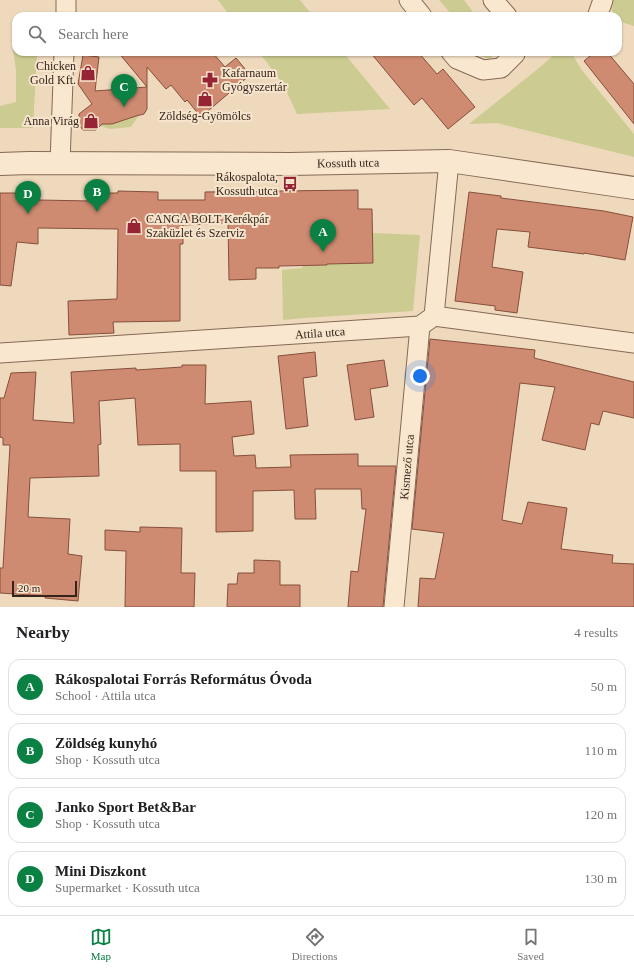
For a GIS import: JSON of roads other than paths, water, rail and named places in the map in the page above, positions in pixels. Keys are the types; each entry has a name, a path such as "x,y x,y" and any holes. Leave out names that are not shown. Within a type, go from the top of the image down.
{"street":[{"path":"66,0 66,12"},
{"path":"409,0 419,12"},
{"path":"493,0 504,12"},
{"path":"60,163 64,56"},
{"path":"454,56 457,59 483,70 501,68 513,56"},
{"name":"Kossuth utca","path":"0,164 289,164 449,161 634,188"},
{"name":"Kismező utca","path":"394,607 427,321 449,161"},
{"name":"Attila utca","path":"0,353 427,321 634,343"}],"place":[{"name":"Chicken Gold Kft.","path":"88,73"},
{"name":"Kafarnaum Gyógyszertár","path":"210,80"},
{"name":"Zöldség-Gyömölcs","path":"205,99"},
{"name":"Janko Sport Bet&Bar","path":"124,107"},
{"name":"Anna Virág","path":"91,121"},
{"name":"Rákospalota, Kossuth utca","path":"290,184"},
{"name":"Zöldség kunyhó","path":"97,212"},
{"name":"Mini Diszkont","path":"28,214"},
{"name":"CANGA BOLT Kerékpár Szaküzlet és Szerviz","path":"134,226"},
{"name":"Rákospalotai Forrás Református Óvoda","path":"323,252"}]}
